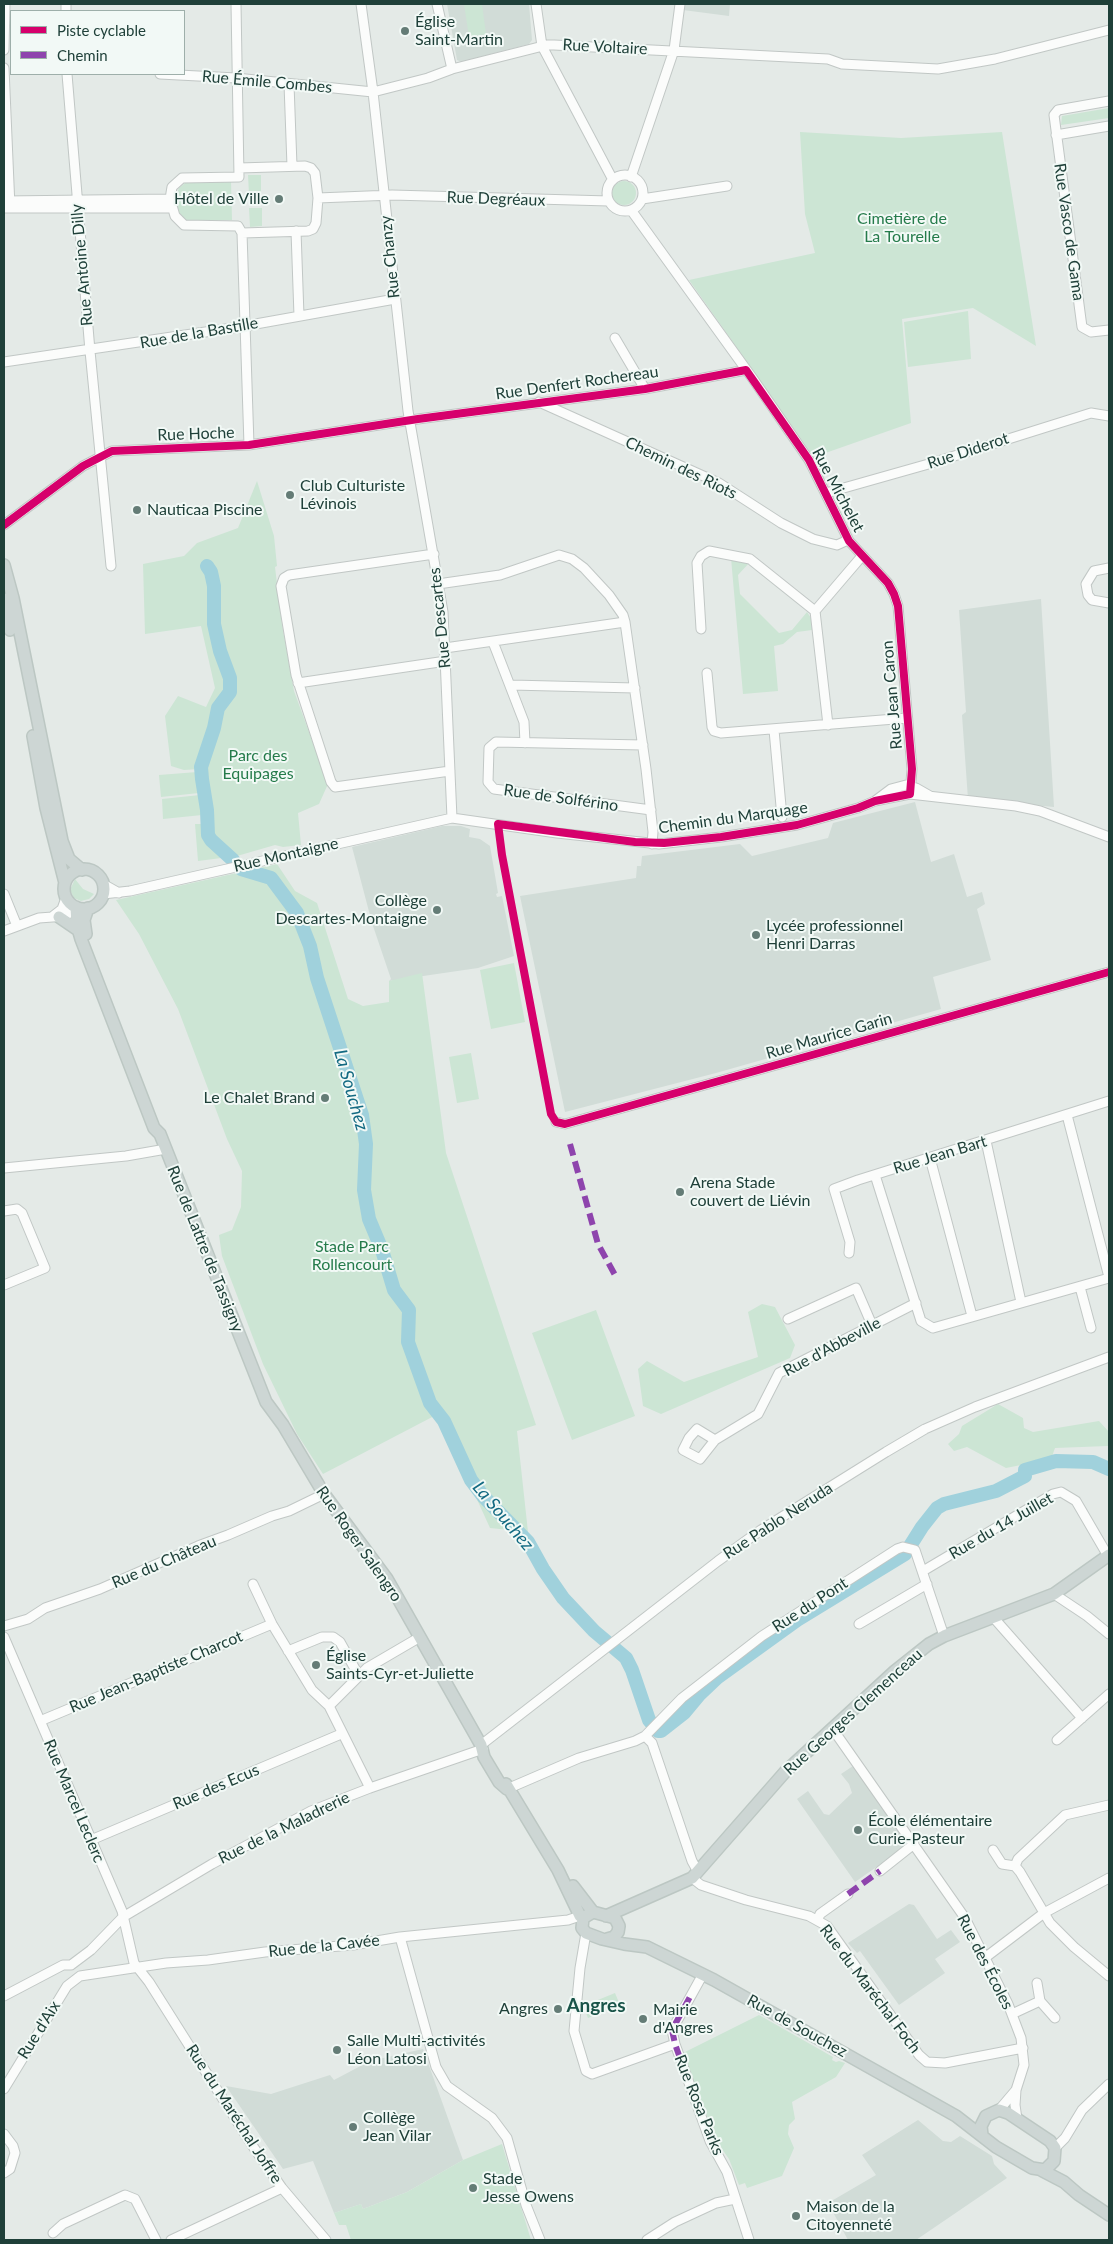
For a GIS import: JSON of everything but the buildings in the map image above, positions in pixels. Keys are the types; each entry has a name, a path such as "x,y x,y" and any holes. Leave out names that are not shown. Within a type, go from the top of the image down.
{"main road":[{"path":"4,565 13,598 62,841 69,859 82,870 95,873 103,889 96,904 88,908 72,904 65,883 46,808 4,599"},
{"path":"65,883 73,873 82,870"},
{"name":"Rue de Lattre de Tassigny","path":"72,904 78,930 154,1128 160,1134"},
{"name":"Rue de Lattre de Tassigny","path":"88,908 84,920 84,930 160,1124 160,1134 251,1364"},
{"path":"56,917 78,930"},
{"name":"Rue Roger Salengro","path":"251,1364 266,1402 324,1494 388,1579 482,1747 487,1762 499,1782 507,1789 558,1870 585,1921"},
{"name":"Rue Georges Clemenceau","path":"606,1916 627,1908 695,1874 785,1772 910,1658 944,1636 1054,1594 1109,1556"},
{"path":"607,1939 614,1937 627,1908"},
{"name":"Rue de Souchez","path":"585,1921 606,1916 618,1925 634,1944"},
{"name":"Rue de Souchez","path":"585,1921 607,1939 624,1944 634,1944 663,1954 703,1974 956,2116 996,2147 1032,2168 1041,2170"},
{"path":"982,2135 981,2126 986,2116 999,2110 1017,2119 1050,2141 1064,2182"},
{"name":"Rue de Souchez","path":"956,2116 986,2116"},
{"path":"1041,2170 1048,2168 1055,2152"},
{"path":"1041,2170 1064,2182 1079,2195 1109,2215"}],"street":[{"path":"4,50 5,4"},
{"path":"236,4 239,173"},
{"name":"Rue Chanzy","path":"361,4 373,92 394,299 410,420"},
{"path":"437,4 452,69"},
{"path":"536,4 542,46 613,180"},
{"path":"631,177 674,50 680,4"},
{"name":"Rue Voltaire","path":"373,92 542,46 674,50 828,59 842,64 938,69 994,59 1109,30"},
{"path":"4,68 7,205 171,203"},
{"name":"Rue Antoine Dilly","path":"67,75 90,350 111,566"},
{"name":"Rue Émile Combes","path":"179,75 236,78 373,92"},
{"path":"289,84 292,166"},
{"name":"Rue Vasco de Gama","path":"1109,101 1058,110 1054,115 1082,327 1090,332 1109,330"},
{"path":"1056,135 1109,126"},
{"path":"292,166 311,168 315,173 318,198 316,223 313,229 296,231 184,225 175,216 171,203 172,187 182,178 292,166"},
{"path":"625,176 631,177 642,188 642,199 631,210 621,211 609,202 608,187 613,180 625,176"},
{"path":"642,199 728,186"},
{"name":"Rue Degréaux","path":"318,198 384,197 609,202"},
{"name":"Rue Michelet","path":"631,210 809,460 848,540 883,577 894,594"},
{"path":"240,229 249,445"},
{"path":"296,231 299,316"},
{"name":"Rue de la Bastille","path":"4,362 244,326 394,299"},
{"path":"615,338 645,389"},
{"name":"Rue Denfert Rochereau","path":"410,420 645,389 746,370"},
{"name":"Chemin des Riots","path":"538,402 719,483 781,523 813,539 837,545 848,540"},
{"name":"Rue Diderot","path":"826,493 932,464 1091,413 1109,416"},
{"name":"Rue Hoche","path":"4,525 83,466 112,451 249,445 410,420"},
{"name":"Rue Descartes","path":"410,420 443,612 452,818"},
{"path":"701,629 698,563 701,556 709,551 750,559 815,611 828,725"},
{"path":"434,554 289,576 284,578 282,586 298,683 334,787 450,771"},
{"path":"438,584 500,575 559,555 572,559 584,568 609,596 624,616 636,688 652,844"},
{"path":"815,611 862,556"},
{"path":"1109,568 1100,568 1090,574 1086,590 1092,600 1109,603"},
{"name":"Rue Jean Caron","path":"894,594 898,606 912,769 910,790"},
{"path":"445,648 625,622"},
{"path":"493,642 512,685 524,722 525,743 643,745"},
{"path":"298,683 446,661"},
{"path":"707,673 714,731 721,733 907,718"},
{"path":"512,685 636,688"},
{"path":"774,730 782,817"},
{"name":"Rue de Solférino","path":"525,743 496,742 489,748 488,782 494,788 650,810"},
{"name":"Chemin du Marquage","path":"452,818 652,844 721,837 797,825 858,808 875,801 891,789 910,790"},
{"path":"910,790 932,796 1016,806 1040,811 1109,838"},
{"name":"Rue Montaigne","path":"103,889 119,893 452,818"},
{"path":"4,894 18,926"},
{"path":"4,931 56,917 62,909 72,904"},
{"name":"Rue Maurice Garin","path":"556,1122 566,1124 1109,972"},
{"name":"Rue Jean Bart","path":"850,1253 850,1242 834,1189 1109,1101"},
{"path":"875,1175 921,1321 933,1328 1080,1287 1109,1277 1067,1114"},
{"path":"986,1141 1021,1302"},
{"path":"4,1168 126,1156 166,1149"},
{"path":"930,1158 972,1316"},
{"path":"4,1211 17,1209 22,1213 46,1268 4,1286"},
{"path":"1080,1287 1091,1328"},
{"path":"788,1319 856,1288 872,1325"},
{"name":"Rue d'Abbeville","path":"715,1440 758,1414 779,1373 916,1303"},
{"name":"Rue Pablo Neruda","path":"482,1747 498,1732 718,1561 761,1530 886,1452 925,1429 975,1407 1109,1357"},
{"name":"Rue du 14 Juillet","path":"923,1571 1053,1494 1061,1492 1076,1501 1109,1556"},
{"name":"Rue du Château","path":"4,1626 28,1619 45,1608 83,1595 324,1494"},
{"name":"Rue du Pont","path":"651,1729 682,1698 762,1636 903,1548 915,1550 944,1636"},
{"path":"253,1584 272,1624 312,1690 329,1706 370,1788"},
{"path":"859,1624 928,1584"},
{"path":"1054,1594 1088,1616 1109,1634"},
{"path":"993,1617 1082,1718"},
{"name":"Rue Jean-Baptiste Charcot","path":"40,1721 272,1624"},
{"name":"Rue Marcel Leclerc","path":"4,1637 123,1917 129,1950 136,1967"},
{"path":"288,1651 322,1637 333,1637 340,1642 359,1676"},
{"path":"329,1706 367,1668 420,1637"},
{"path":"1057,1740 1109,1694"},
{"name":"Rue des Écoles","path":"832,1728 965,1918 986,1957 1012,2014 1023,2048 1024,2065 1016,2090"},
{"path":"507,1789 579,1758 635,1741 651,1729"},
{"path":"651,1729 652,1743 695,1874"},
{"name":"Rue des Ecus","path":"91,1840 342,1734"},
{"name":"Rue de la Maladrerie","path":"4,1996 63,1965 71,1965 91,1950 123,1917 212,1864 303,1816 370,1788 482,1747"},
{"path":"1015,1866 1018,1859 1065,1815 1109,1805"},
{"path":"880,1871 914,1844"},
{"path":"993,1850 1002,1864 1015,1866 1044,1913 1059,1933 1109,1976"},
{"name":"Rue du Maréchal Foch","path":"695,1874 701,1885 818,1919 827,1926 922,2059 938,2064 1023,2048"},
{"path":"986,1957 1044,1913 1109,1878"},
{"path":"818,1919 820,1914 848,1894"},
{"name":"Rue de la Cavée","path":"80,1976 136,1967 353,1945 400,1937 568,1920 585,1921"},
{"path":"585,1921 574,2032 586,2070 592,2074 674,2044"},
{"path":"400,1937 436,2067 447,2086 492,2118 507,2138 526,2205 540,2240"},
{"path":"71,1965 80,1976"},
{"name":"Rue du Maréchal Joffre","path":"147,1966 149,1982"},
{"name":"Rue du Maréchal Joffre","path":"136,1967 149,1982 236,2122 282,2188 326,2240"},
{"name":"Rue Rosa Parks","path":"703,1974 672,2030 674,2044 711,2145 727,2172 749,2240"},
{"name":"Rue d'Aix","path":"4,2090 67,1986 80,1976"},
{"path":"1038,1983 1040,2001 1055,2018"},
{"path":"1012,2014 1040,2001"},
{"path":"1055,2152 1082,2110 1109,2085"},
{"path":"999,2110 1016,2090"},
{"path":"1016,2090 1015,2105 1017,2119"},
{"path":"4,2134 13,2146 15,2154 10,2169 4,2173"},
{"path":"171,2240 282,2188"},
{"path":"53,2233 63,2224 125,2195 135,2199 156,2240"},
{"path":"647,2240 675,2222 716,2203 735,2198"}],"shaded area":[{"path":"447,4 529,4 532,40 529,44 461,62 457,60"},
{"path":"684,4 730,4 729,16 683,10"},
{"path":"1041,599 1054,807 968,799 962,715 966,712 959,610"},
{"name":"Lycée professionnel Henri Darras","path":"915,802 931,862 954,854 967,897 982,892 985,904 977,909 991,960 933,977 941,1009 716,1073 565,1112 520,896 636,878 637,866 641,866 642,856 740,844 752,856 828,838 833,823"},
{"name":"Collège Descartes-Montaigne","path":"442,826 461,826 470,829 469,837 480,839 490,846 498,893 496,894 497,897 502,896 514,956 478,968 389,981 391,979 372,923 352,847"},
{"name":"École élémentaire Curie-Pasteur","path":"853,1766 908,1845 855,1882 797,1799 808,1791 824,1814 829,1815 852,1793 849,1784 841,1774"},
{"path":"909,1904 914,1905 937,1939 951,1930 960,1942 935,1959 945,1973 899,2005 860,1951 857,1953 848,1943"},
{"name":"Collège Jean Vilar","path":"423,2049 463,2160 407,2192 363,2209 361,2204 334,2213 313,2161 283,2169 226,2086 271,2094 330,2075 334,2080 370,2061"},
{"path":"918,2120 943,2141 951,2142 960,2136 992,2156 994,2164 1007,2178 916,2240 848,2240 828,2203 876,2175 862,2155"}],"green space":[{"path":"464,4 482,4 486,34 469,37"},
{"path":"1109,108 1109,118 1061,125 1062,116"},
{"name":"Cimetière de La Tourelle","path":"800,132 901,138 1002,132 1036,346 973,308 902,319 911,423 814,457 689,280 815,253 805,214"},
{"path":"248,175 261,175 261,194 249,194"},
{"path":"231,181 232,220 185,221 180,216 174,202 179,188 185,183"},
{"path":"624,181 633,184 636,193 633,202 624,205 615,202 612,193 615,184"},
{"path":"249,208 262,208 262,226 250,227"},
{"path":"968,311 971,359 908,367 904,322"},
{"name":"Parc des Equipages","path":"257,481 274,536 277,566 275,567 282,625 294,691 328,784 319,804 298,813 301,845 283,847 275,845 237,856 198,861 195,824 205,824 199,769 184,770 171,766 165,716 178,696 206,707 215,688 201,626 145,634 143,564 184,556 197,543 238,528"},
{"path":"731,558 750,562 738,575 740,594 779,633 792,630 807,612 811,618 812,630 797,632 783,644 774,646 778,691 743,694"},
{"path":"197,772 199,793 161,797 159,775"},
{"path":"200,795 202,815 163,819 162,799"},
{"name":"Stade Parc Rollencourt","path":"277,864 295,891 317,903 348,999 363,1006 389,1002 389,981 422,973 446,1153 536,1425 517,1431 528,1532 490,1528 438,1414 323,1474 297,1434 263,1364 222,1256 219,1235 232,1230 241,1207 242,1171 227,1139 178,1009 139,934 116,900"},
{"path":"75,879 83,889 94,894 89,899 81,901 74,898 70,890"},
{"path":"514,963 525,1022 491,1029 480,970"},
{"path":"471,1053 479,1099 457,1103 449,1057"},
{"path":"762,1304 775,1307 795,1345 790,1358 661,1414 643,1406 638,1369 647,1361 684,1382 758,1357 748,1312"},
{"path":"596,1310 635,1416 572,1440 532,1333"},
{"path":"998,1404 1023,1418 1024,1428 1033,1432 1099,1421 1109,1432 1108,1446 1055,1448 1051,1459 1006,1468 967,1447 954,1451 948,1444 959,1434 962,1426"},
{"path":"615,1993 620,2005 588,2018 583,2006"},
{"path":"759,2015 833,2057 832,2060 845,2063 836,2077 792,2102 795,2119 789,2125 788,2134 794,2148 782,2176 747,2188 745,2183 739,2185 729,2159 717,2142 683,2053"},
{"path":"502,2144 531,2240 351,2240 346,2225 339,2225 334,2213 361,2204 363,2209 407,2192 463,2160"}],"waterway":[{"name":"La Souchez","path":"207,566 211,572 214,586 214,624 220,651 230,678 230,692 218,708 214,728 201,767 202,779 207,810 208,835 233,860"},
{"name":"La Souchez","path":"241,869 271,878 297,913 310,946 317,978 362,1115 366,1144 364,1190 369,1219 382,1250 394,1290 409,1310 408,1342 430,1403 444,1421 471,1480 483,1496 528,1542 543,1569 563,1598 594,1631 626,1658 649,1720 658,1731 661,1731 684,1713 718,1677 797,1620 905,1554 937,1508 944,1504 996,1491 1025,1476 1025,1470 1056,1461 1093,1462 1109,1469"}],"marked path":[{"path":"570,1144 598,1244 615,1275"},
{"path":"848,1894 880,1871"},
{"path":"686,2075 672,2030 691,1995"}],"cycle path":[{"path":"4,525 83,466 112,451 249,445 418,419 645,389 746,370 809,460 849,541 888,583 894,594 898,606 912,769 910,794 875,801 858,808 797,825 721,837 664,843 635,842 498,824 502,855 551,1114 556,1122 565,1124 1109,972"}],"place":[{"name":"Église Saint-Martin","path":"405,31"},
{"name":"Hôtel de Ville","path":"279,199"},
{"name":"Club Culturiste Lévinois","path":"290,495"},
{"name":"Nauticaa Piscine","path":"137,510"},
{"name":"Collège Descartes-Montaigne","path":"437,910"},
{"name":"Lycée professionnel Henri Darras","path":"756,935"},
{"name":"Le Chalet Brand","path":"325,1098"},
{"name":"Arena Stade couvert de Liévin","path":"680,1192"},
{"name":"Église Saints-Cyr-et-Juliette","path":"316,1665"},
{"name":"École élémentaire Curie-Pasteur","path":"858,1830"},
{"name":"Angres","path":"558,2009"},
{"name":"Mairie d'Angres","path":"643,2019"},
{"name":"Salle Multi-activités Léon Latosi","path":"337,2050"},
{"name":"Collège Jean Vilar","path":"353,2127"},
{"name":"Stade Jesse Owens","path":"473,2188"},
{"name":"Maison de la Citoyenneté","path":"796,2216"}],"district":[{"name":"Angres","path":"596,2006"}]}
